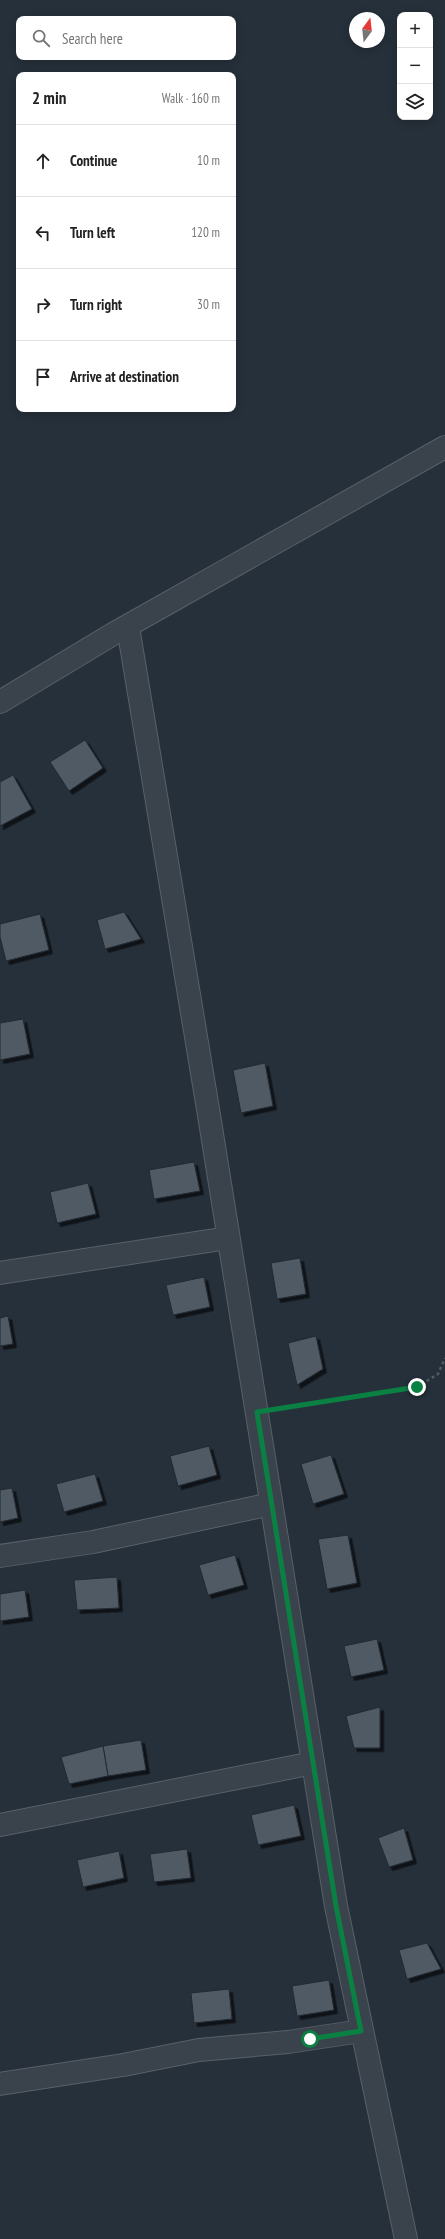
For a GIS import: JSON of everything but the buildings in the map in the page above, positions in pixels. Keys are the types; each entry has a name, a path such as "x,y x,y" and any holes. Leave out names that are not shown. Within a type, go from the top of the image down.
{"street":[{"path":"0,702 128,627 445,447"},
{"path":"128,627 257,1412 336,1906 361,2031 406,2239"},
{"path":"0,1273 228,1238"},
{"path":"0,1556 93,1542 271,1504"},
{"path":"0,1825 313,1762"},
{"path":"0,2084 123,2065 199,2050 288,2042 361,2031"}],"path":[{"path":"257,1412 417,1387 438,1374 445,1358"}],"route":[{"path":"310,2039 361,2031 336,1906 257,1412 417,1387"}]}
